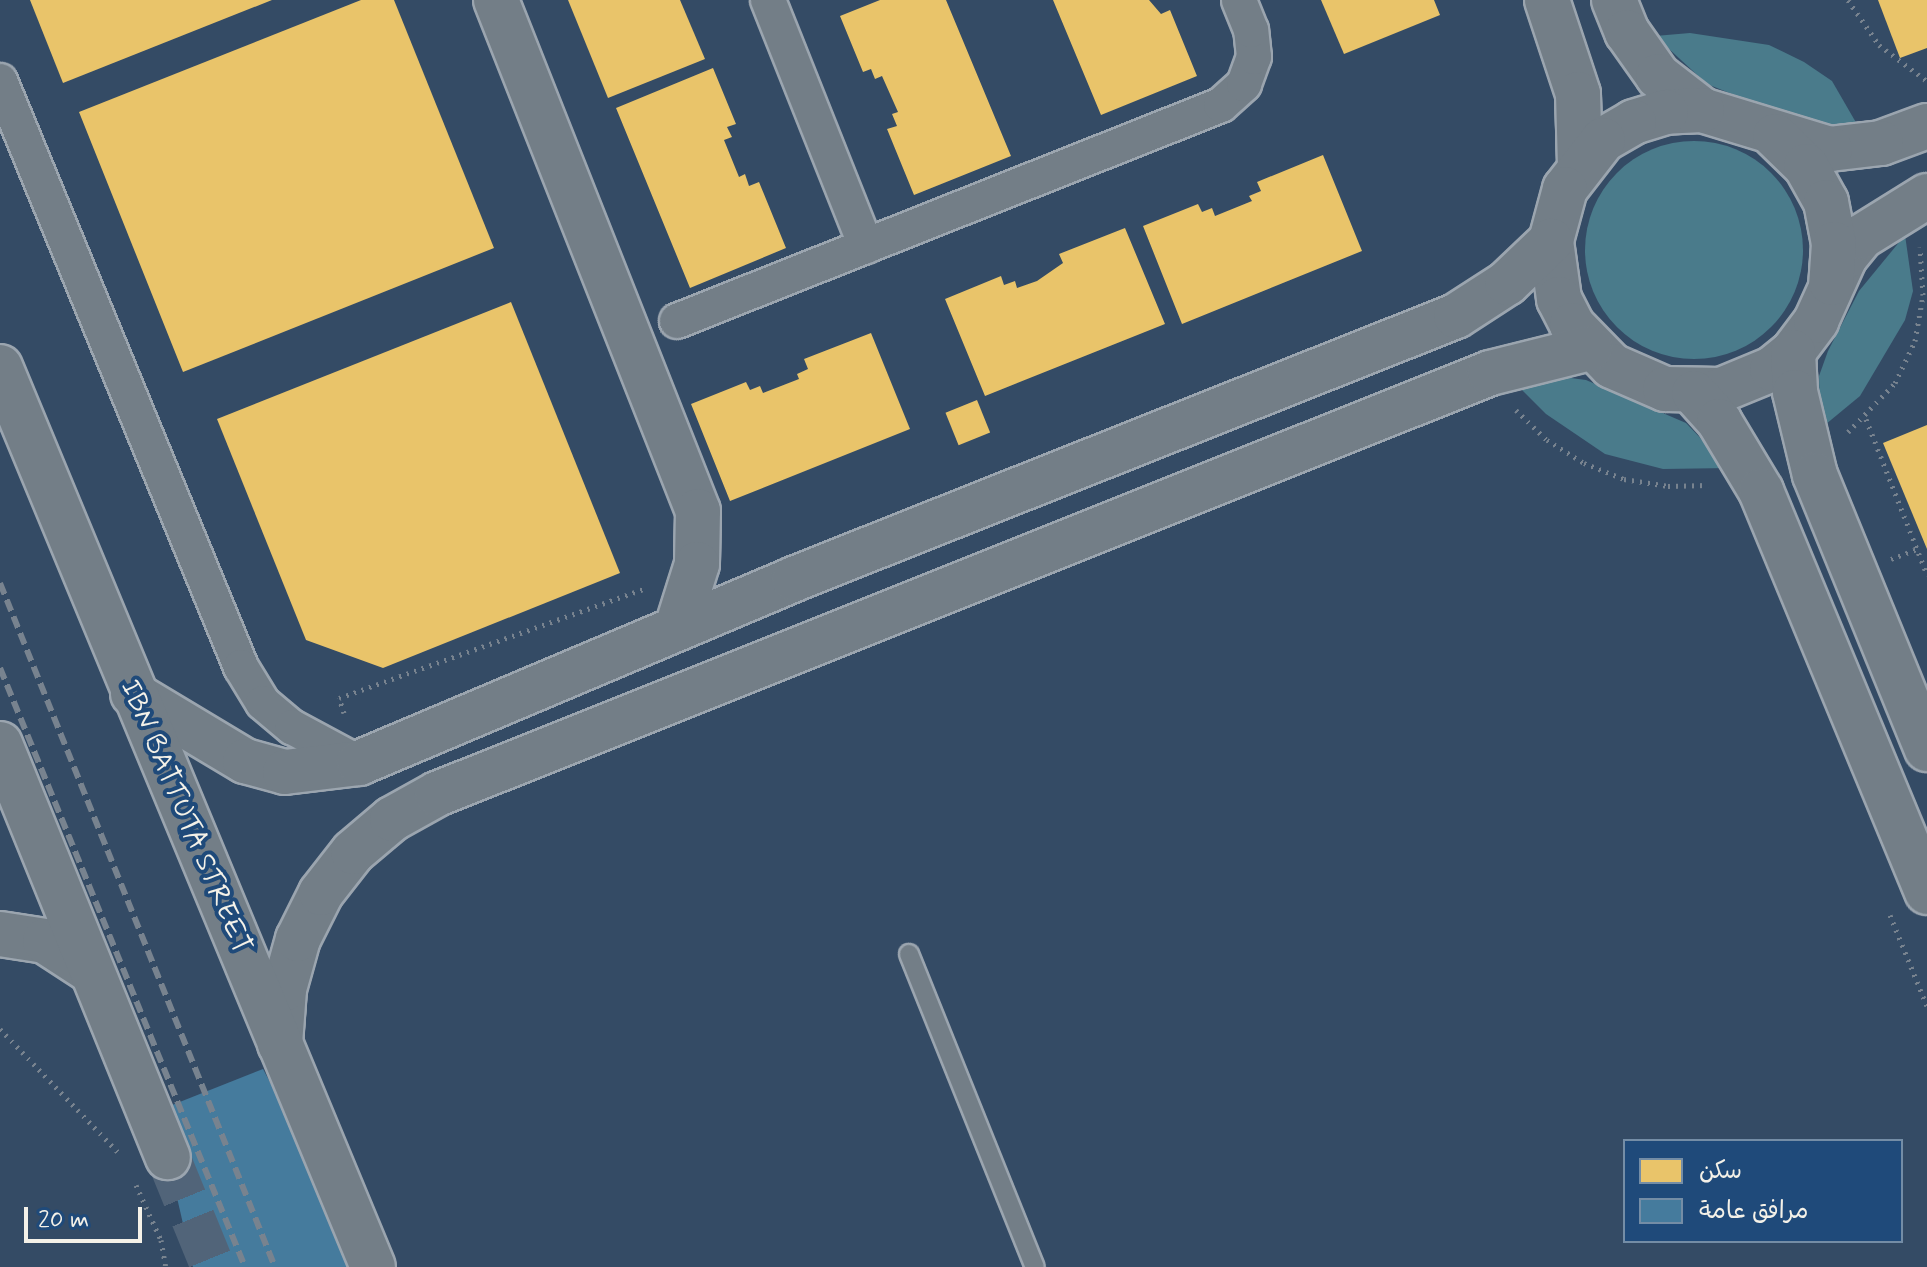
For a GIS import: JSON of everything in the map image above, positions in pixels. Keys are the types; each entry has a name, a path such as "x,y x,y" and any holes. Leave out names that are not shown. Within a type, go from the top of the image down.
{"street":[{"path":"496,0 698,511 697,564 677,628"},
{"path":"768,0 866,246"},
{"path":"677,321 1221,105 1244,84 1251,70 1254,44 1239,0"},
{"path":"1547,0 1578,94 1580,165"},
{"path":"1614,0 1627,32 1658,76 1702,110"},
{"path":"0,81 241,667 263,703 292,727 359,763"},
{"path":"1917,201 1861,237 1830,286 1816,321 1793,352 1747,382 1694,393 1637,381 1590,348 1559,299 1551,241 1560,201 1580,165 1603,140 1634,122 1666,112 1702,110 1741,118 1775,136 1830,149 1855,149 1927,126"},
{"path":"1775,136 1806,166 1826,202 1834,244 1830,286"},
{"path":"133,694 245,761 285,772 359,763 677,628 1456,316 1507,283 1551,241"},
{"path":"280,1044 284,989 303,928 321,893 353,852 392,819 452,788 1490,373 1590,348"},
{"path":"1793,352 1795,392 1809,455 1927,749"},
{"name":"IBN BATTUTA STREET","path":"0,367 373,1267"},
{"path":"1694,393 1754,476 1927,892"},
{"path":"0,744 91,971 149,1164"},
{"path":"0,934 45,941 91,971"}],"lane":[{"path":"909,954 1035,1267"}],"path":[{"path":"1848,0 1879,45 1927,81"},
{"path":"1809,455 1866,419 1895,383 1915,341 1923,295 1917,201"},
{"path":"1490,373 1547,440 1584,463 1624,479 1668,486 1723,485 1754,476"},
{"path":"1866,419 1927,575"},
{"path":"359,763 339,698 648,587"},
{"path":"0,1029 51,1076 124,1159"},
{"path":"149,1164 166,1267"}],"shaded area":[{"path":"1690,33 1769,45 1804,62 1832,81 1858,126 1827,127 1782,114 1707,84 1655,36"},
{"path":"1694,141 1736,149 1755,159 1771,173 1785,189 1795,208 1803,250 1795,292 1785,311 1771,327 1755,341 1736,351 1694,359 1652,351 1633,341 1617,327 1603,311 1593,292 1585,250 1593,208 1603,189 1617,173 1633,159 1652,149"},
{"path":"1905,235 1913,291 1905,320 1860,396 1820,429 1819,376 1828,351 1859,291"},
{"path":"1563,377 1586,380 1686,423 1729,468 1663,469 1605,454 1546,414 1516,384"}],"building: سكن":[{"path":"30,0 272,0 63,83"},
{"path":"361,0 394,0 494,248 183,372 79,112"},
{"path":"568,0 680,0 705,59 608,98"},
{"path":"880,0 946,0 1011,156 914,195 887,129 897,126 892,114 898,112 882,76 875,79 871,69 863,72 840,16"},
{"path":"1053,0 1149,0 1161,14 1170,10 1197,76 1101,115"},
{"path":"1321,0 1434,0 1440,15 1344,54"},
{"path":"1878,0 1927,0 1927,48 1900,58"},
{"path":"713,68 736,124 727,127 732,137 724,140 739,177 745,174 749,186 759,182 786,248 690,288 616,108"},
{"path":"1323,155 1362,251 1182,324 1143,226 1198,204 1202,212 1212,208 1215,216 1252,201 1249,196 1261,191 1257,182"},
{"path":"1125,228 1165,324 985,396 945,299 1001,276 1004,285 1015,281 1017,288 1037,281 1063,263 1059,254"},
{"path":"511,302 620,573 383,668 306,640 217,419"},
{"path":"871,333 910,429 730,501 691,404 746,382 750,390 760,386 763,393 799,379 797,374 808,369 804,359"},
{"path":"977,400 990,432 959,445 945,413"},
{"path":"1927,425 1927,549 1883,443"}],"building: مرافق عامة":[{"path":"263,1069 369,1267 193,1267 157,1111"}],"tunnel":[{"path":"168,1157 213,1267"}],"railway":[{"path":"0,583 275,1267"},
{"path":"0,668 245,1267"}]}
